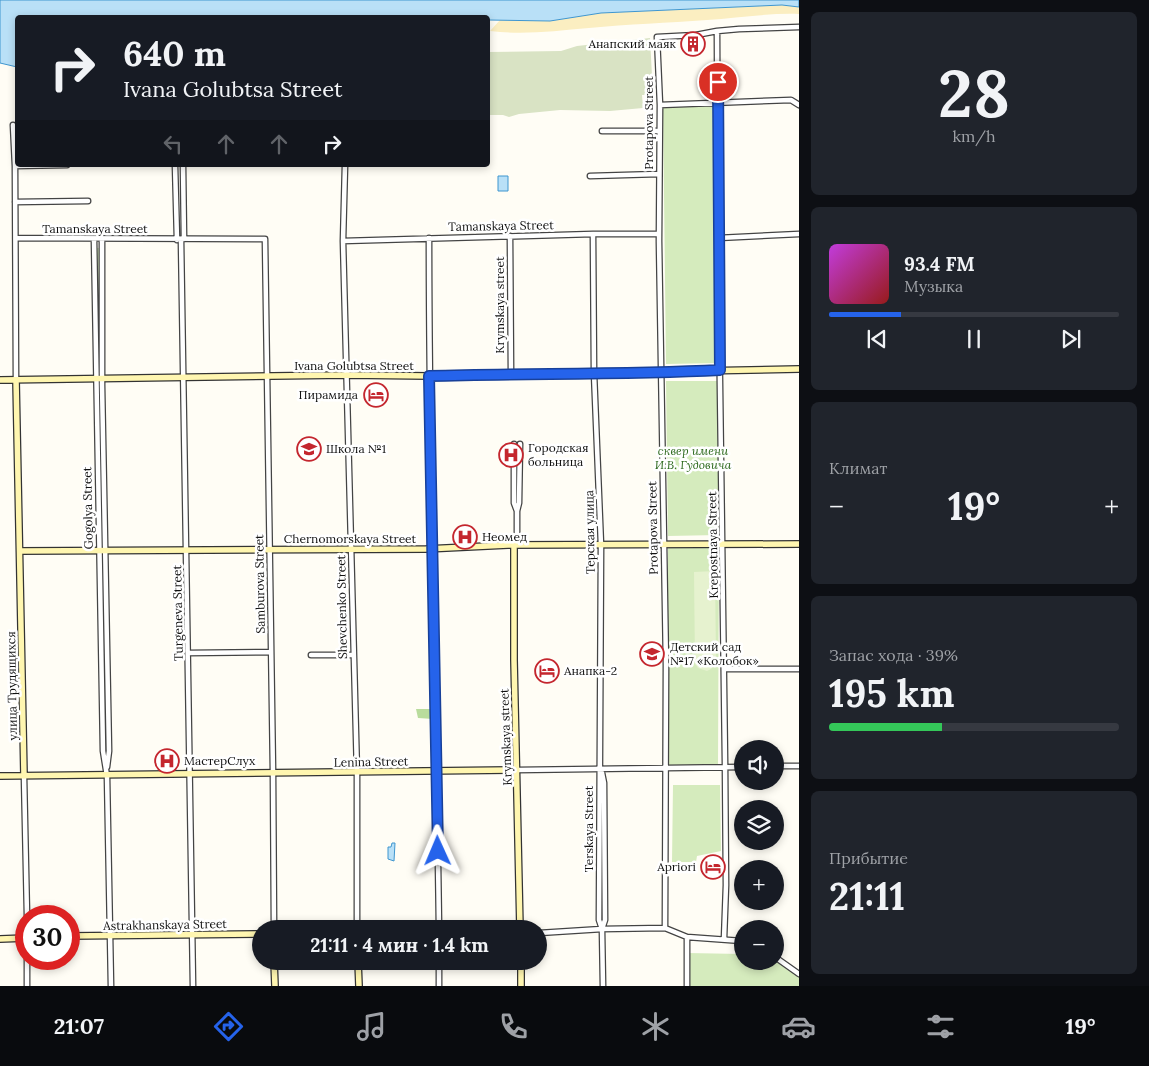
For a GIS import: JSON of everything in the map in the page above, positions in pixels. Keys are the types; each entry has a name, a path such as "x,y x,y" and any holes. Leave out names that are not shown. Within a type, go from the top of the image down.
{"street":[{"path":"718,31 799,27"},
{"name":"Protapova Street","path":"665,928 664,545 659,234 660,105 657,37 696,35 718,31"},
{"name":"Krepostnaya Street","path":"718,31 718,238 725,767 724,939"},
{"path":"660,105 791,100 799,105"},
{"name":"улица Трудящихся","path":"13,125 27,905"},
{"path":"602,131 660,131"},
{"name":"Turgeneva Street","path":"175,167 181,240"},
{"name":"Turgeneva Street","path":"183,167 181,240 194,986"},
{"name":"Shevchenko Street","path":"345,167 343,241 357,773 357,920"},
{"path":"590,176 659,174"},
{"path":"15,202 88,201"},
{"name":"Терская улица","path":"593,234 594,372 601,545 600,770"},
{"name":"Tamanskaya Street","path":"343,241 659,234"},
{"path":"718,238 799,234"},
{"name":"Krymskaya street","path":"510,236 510,374"},
{"name":"Tamanskaya Street","path":"16,238 265,239"},
{"path":"429,238 429,376 439,920"},
{"name":"Gogolya Street","path":"94,239 106,551 109,751 107,776 111,986"},
{"name":"Gogolya Street","path":"102,239 98,551 103,751 107,776"},
{"name":"Samburova Street","path":"265,239 274,920"},
{"name":"Ivana Golubtsa Street","path":"0,380 348,375 429,376 594,372 661,373 799,369"},
{"name":"Krymskaya street","path":"517,444 519,503 516,511 514,669 520,920"},
{"name":"Chernomorskaya Street","path":"20,551 433,548 515,545 799,544"},
{"path":"188,653 271,652"},
{"path":"311,655 353,655"},
{"path":"724,669 799,668"},
{"path":"784,766 799,766"},
{"name":"Lenina Street","path":"0,776 734,767"},
{"name":"Terskaya Street","path":"600,770 604,792 605,920 602,929 603,986"},
{"path":"547,932 665,928 687,937 734,940"},
{"name":"Astrakhanskaya Street","path":"80,936 252,934"},
{"path":"687,937 687,986"},
{"path":"0,939 15,938"},
{"path":"784,963 799,974"},
{"path":"27,970 27,986"},
{"path":"274,970 275,986"},
{"path":"358,970 359,986"},
{"path":"439,970 440,986"},
{"path":"520,970 521,986"}],"green space":[{"path":"650,38 653,95 642,95 643,108 610,111 560,110 519,114 509,117 490,115 490,52 561,51 577,46"},
{"path":"717,105 718,363 666,364 663,107"},
{"path":"96,248 100,248 101,370 97,370"},
{"name":"сквер имени И.В. Гудовича","path":"666,381 718,381 719,535 668,536"},
{"path":"97,387 101,387 104,537 100,537"},
{"path":"668,548 719,548 718,764 668,766"},
{"path":"104,566 108,752 104,753 100,567"},
{"path":"715,571 716,662 707,671 698,668 695,664 694,572"},
{"path":"416,709 433,709 433,719 418,718"},
{"path":"673,785 720,785 721,851 697,856 696,862 672,862"},
{"path":"687,953 734,954 734,970 784,970 784,963 799,974 799,986 687,986"}],"sand":[{"path":"782,5 799,7 799,14 618,25 539,32 490,31 500,20 550,21 601,13"}],"water":[{"path":"0,0 799,0 799,7 782,5 601,13 550,21 490,20 490,15 15,15 15,67 0,63"},
{"path":"498,176 508,176 508,191 498,191"},
{"path":"392,843 395,843 394,861 388,859 388,847 391,847"}],"place":[{"name":"Анапский маяк","path":"693,44"},
{"name":"Пирамида","path":"376,395"},
{"name":"Школа №1","path":"309,449"},
{"name":"Городская больница","path":"511,455"},
{"name":"Неомед","path":"465,537"},
{"name":"Детский сад №17 «Колобок»","path":"652,654"},
{"name":"Анапка-2","path":"547,671"},
{"name":"МастерСлух","path":"167,761"},
{"name":"Apriori","path":"713,867"}],"route":[{"path":"438,851 429,376 594,372 661,373 720,370 718,82"}]}
